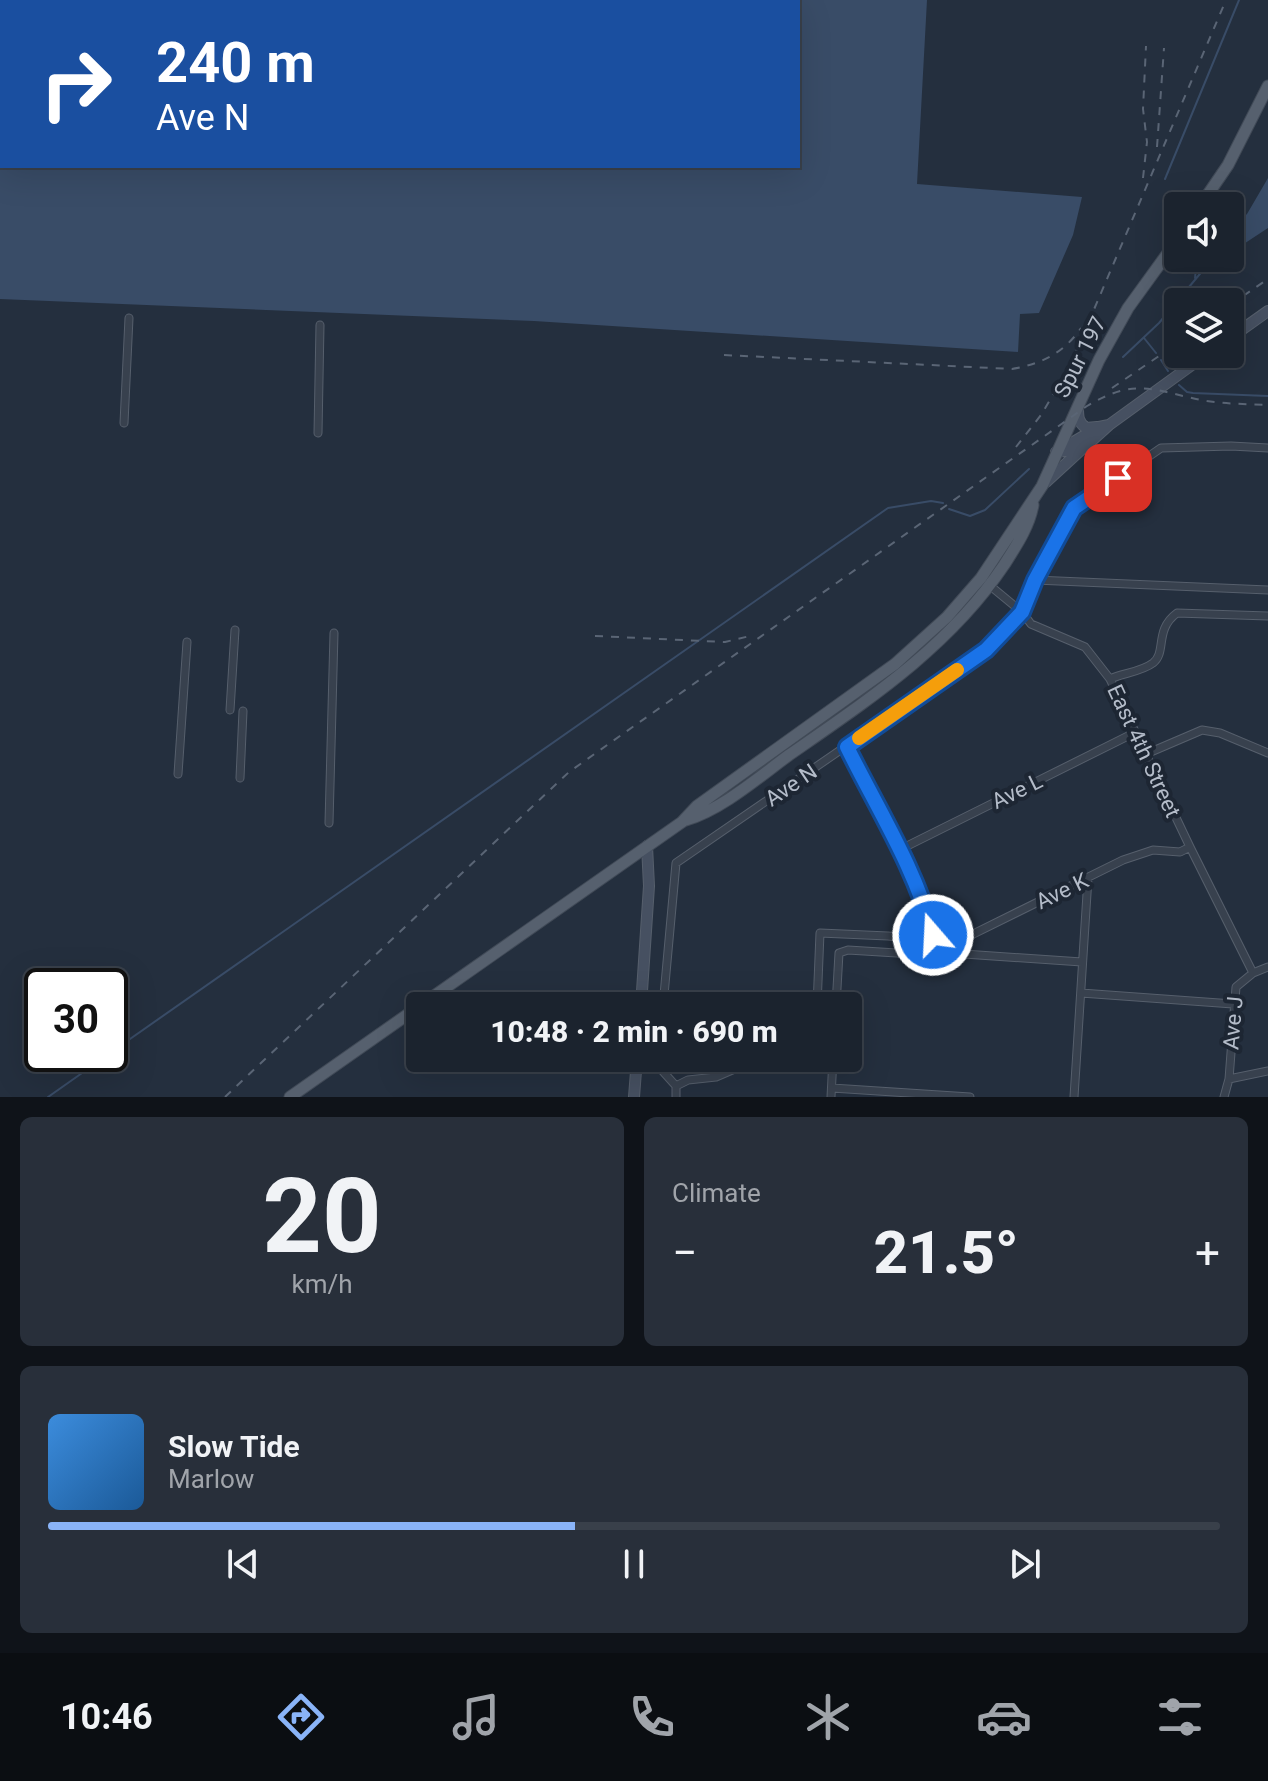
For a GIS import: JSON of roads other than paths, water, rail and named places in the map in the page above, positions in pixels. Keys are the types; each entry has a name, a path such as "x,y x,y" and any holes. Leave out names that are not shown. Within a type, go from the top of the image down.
{"main road":[{"path":"1210,192 1228,165 1268,86"},
{"name":"Spur 197","path":"290,1097 682,822 697,806 905,656 985,582 1042,486 1099,360 1128,308 1164,258"},
{"path":"1244,328 1268,311"},
{"path":"1056,452 1104,426 1187,368"},
{"path":"1079,403 1078,416 1082,425 1086,428 1104,426"},
{"path":"1042,486 1104,426"},
{"path":"1056,452 1088,444"},
{"path":"642,992 649,886 647,846"},
{"path":"634,1097 636,1072"}],"street":[{"path":"124,423 129,318"},
{"path":"318,433 320,325"},
{"name":"Ave N","path":"664,992 676,863 986,650 1022,612 1035,580 1074,508 1161,448 1268,448"},
{"path":"1035,580 1268,590"},
{"name":"East 4th Street","path":"985,582 1022,612 1031,624 1085,647 1110,679 1253,973"},
{"path":"1110,679 1152,664 1158,657 1162,630 1177,613 1268,616"},
{"path":"230,710 235,630"},
{"path":"329,823 334,633"},
{"path":"178,774 187,642"},
{"path":"240,778 243,711"},
{"path":"1146,754 1202,730 1220,733 1268,753"},
{"name":"Ave L","path":"899,850 1136,732"},
{"path":"847,747 899,850 937,941 935,952"},
{"name":"Ave K","path":"818,992 820,933 888,936 937,941 946,945 955,943 1123,860 1153,850 1180,852 1190,847"},
{"path":"1074,1097 1088,878"},
{"path":"837,992 839,953 848,950 929,955 935,952 1082,962"},
{"name":"Ave J","path":"1224,1097 1229,1079 1236,987 1253,973 1268,967"},
{"path":"1081,993 1233,1004"},
{"path":"1229,1079 1268,1071"},
{"path":"666,1072 676,1086 676,1097"},
{"path":"676,1086 688,1080 716,1077 728,1072"},
{"path":"832,1072 831,1093 970,1097"}],"water":[{"path":"800,0 927,0 917,184 1082,197 1073,235 1039,313 1020,314 1018,352 534,321 0,299 0,168 800,168"},
{"path":"1268,178 1268,228 1244,244 1244,217"}],"waterway":[{"path":"1165,179 1239,0"},
{"path":"1195,278 1196,272"},
{"path":"1123,357 1159,323 1202,272"},
{"path":"1144,338 1156,353"},
{"path":"1161,360 1168,371"},
{"path":"1179,385 1193,393 1268,396"},
{"path":"949,509 970,516 985,510 1029,469"},
{"path":"128,1040 888,508 931,501 943,503"},
{"path":"48,1097 83,1072"}],"railway":[{"path":"1016,447 1041,415 1069,368 1226,0"},
{"path":"1143,178 1147,142 1143,109 1146,46"},
{"path":"1157,147 1164,48"},
{"path":"1244,295 1268,279"},
{"path":"724,355 1012,369 1051,356 1081,328"},
{"path":"1112,388 1164,353"},
{"path":"225,1097 569,772 1087,406 1120,391 1146,388 1206,401 1268,405"},
{"path":"595,636 725,642 754,635"}]}
